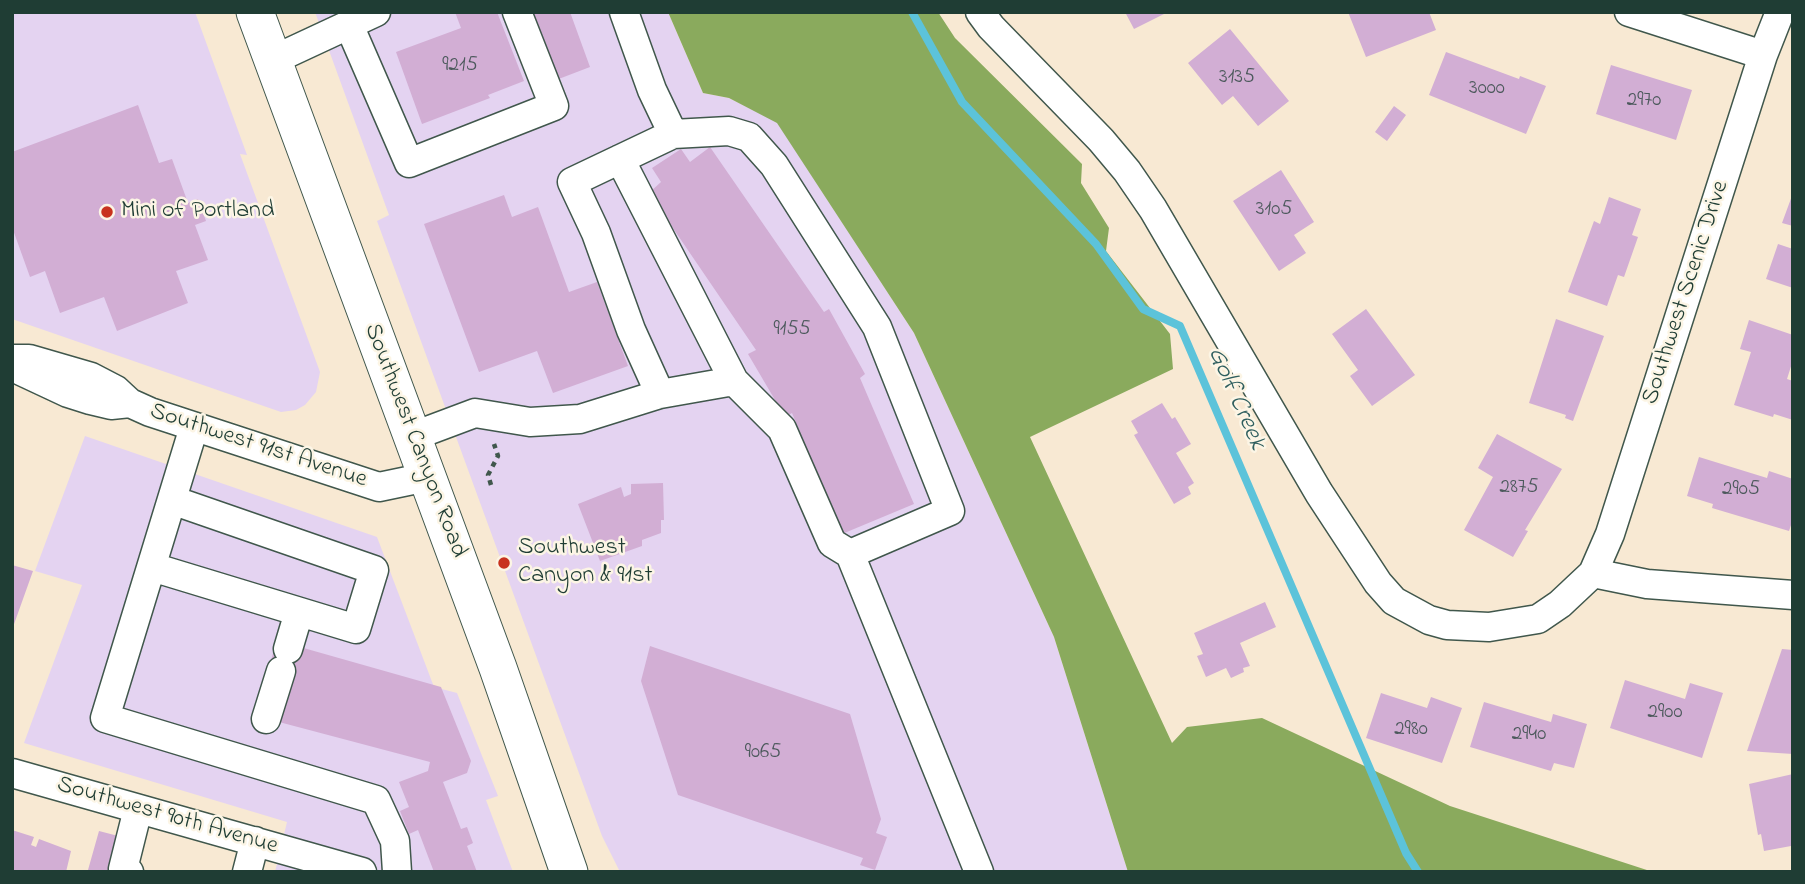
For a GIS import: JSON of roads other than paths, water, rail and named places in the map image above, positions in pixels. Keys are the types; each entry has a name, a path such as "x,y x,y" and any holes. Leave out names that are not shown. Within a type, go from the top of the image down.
{"main road":[{"name":"Southwest Canyon Road","path":"256,12 498,668 569,872"}],"street":[{"path":"273,60 376,12"},
{"path":"349,24 409,163 554,106 517,12"},
{"path":"624,12 652,90 673,134"},
{"path":"980,12 991,27 1101,140 1133,180 1153,209 1319,493 1378,583 1394,601 1438,623 1489,627 1538,619 1560,604 1593,573 1647,584 1793,595"},
{"path":"1629,12 1763,55"},
{"name":"Southwest Scenic Drive","path":"1593,573 1610,534 1763,55 1780,12"},
{"path":"660,394 631,330 596,233 572,181 673,134 729,131 749,137 775,165 877,327 950,511 850,554"},
{"path":"621,159 734,381 782,429 832,543 850,554 979,872"},
{"name":"Southwest 91st Avenue","path":"12,362 29,359 91,377 116,390 130,403 194,427 379,487 427,477"},
{"path":"411,437 475,413 530,422 580,419 660,394 734,381"},
{"path":"194,427 105,718 376,800 395,841 397,872"},
{"path":"152,567 356,629 374,570 172,500"},
{"path":"266,719 299,612"},
{"name":"Southwest 90th Avenue","path":"12,773 362,872"},
{"path":"129,872 122,869 138,809"},
{"path":"247,872 255,841"}],"waterway":[{"name":"Golf Creek","path":"912,12 962,102 1096,244 1143,309 1180,326 1406,853 1418,872"}],"place":[{"name":"Mini of Portland","path":"107,212"},
{"name":"Southwest Canyon & 91st","path":"504,563"}]}
